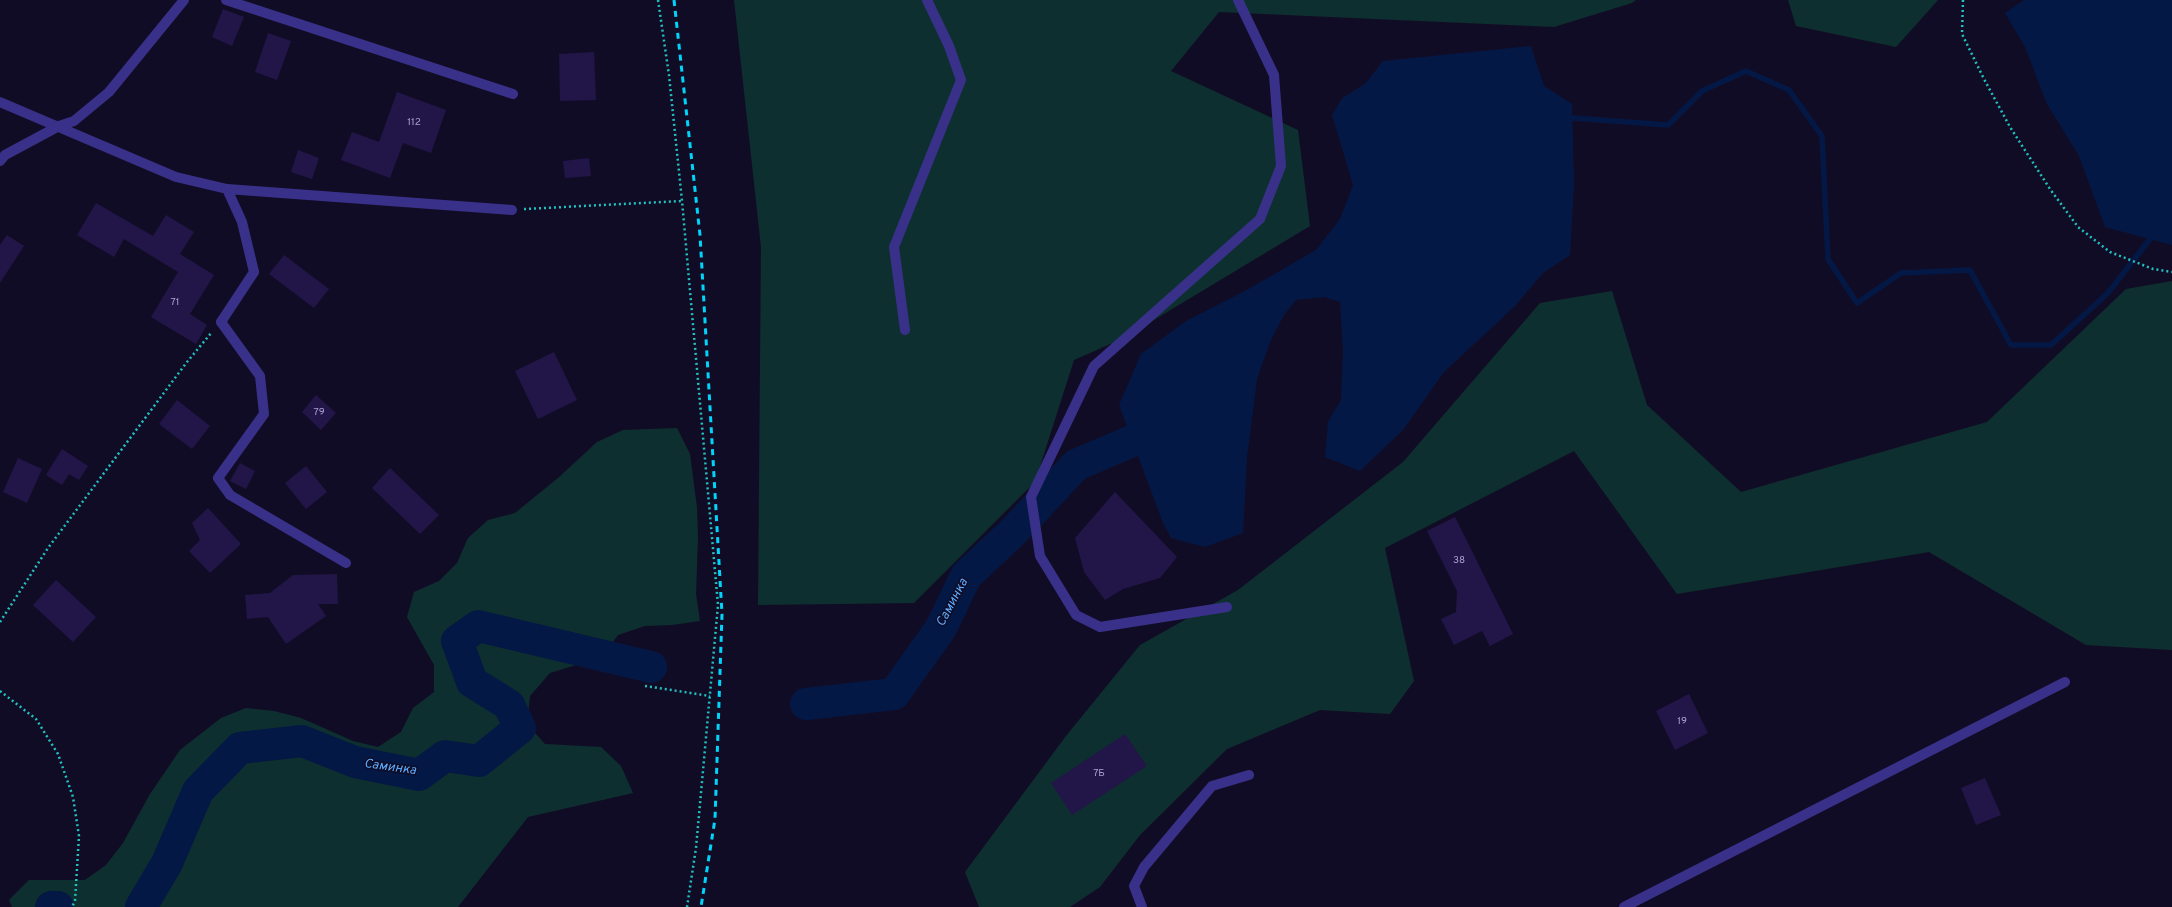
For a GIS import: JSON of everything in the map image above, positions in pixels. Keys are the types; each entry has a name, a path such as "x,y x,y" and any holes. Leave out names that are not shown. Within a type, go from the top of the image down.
{"street":[{"path":"0,161 5,156 59,126 74,121 109,92 184,0"},
{"path":"226,0 513,94"},
{"path":"905,330 894,247 961,80 949,46 928,0"},
{"path":"1227,606 1100,627 1076,615 1040,556 1031,497 1094,366 1260,219 1281,166 1274,75 1238,0"},
{"path":"0,102 176,177 227,189 512,210"},
{"path":"227,189 242,222 254,272 221,322 260,376 264,414 218,478 230,495 346,563"},
{"path":"1624,907 2065,682"},
{"path":"1142,907 1134,886 1144,867 1212,786 1249,775"}],"path":[{"path":"658,0 669,75 682,201 718,605 696,848 687,907"},
{"path":"1963,0 1962,34 1984,79 2010,127 2050,189 2078,228 2110,252 2153,269 2172,272"},
{"path":"512,210 682,201"},
{"path":"0,622 48,548 187,362 221,322"},
{"path":"646,686 710,696"},
{"path":"0,691 36,719 58,754 73,797 78,836 75,901 72,907"}],"green space":[{"path":"734,0 1636,0 1632,3 1554,27 1219,12 1171,71 1298,130 1310,226 1124,338 1074,360 1035,482 914,603 758,605 761,247"},
{"path":"1788,0 1938,0 1896,47 1796,26"},
{"path":"2172,281 2172,650 2086,645 1929,552 1677,594 1574,451 1385,548 1414,681 1390,714 1320,710 1227,749 1140,835 1100,887 1070,907 979,907 965,872 1066,736 1140,645 1238,590 1403,462 1540,303 1612,291 1647,405 1741,492 1987,422 2126,289"},
{"path":"677,428 690,454 697,508 698,537 696,594 700,621 672,625 645,626 618,635 602,657 550,673 530,696 527,724 545,744 601,747 621,766 633,793 528,817 458,907 12,907 9,900 29,880 85,880 106,865 123,843 150,794 180,750 221,718 246,708 274,711 301,718 353,741 378,747 401,732 413,708 434,692 434,665 407,617 414,592 439,581 457,563 468,538 488,520 515,513 558,478 597,442 623,430"}],"water":[{"path":"2024,0 2172,0 2172,245 2105,227 2079,156 2047,104 2025,47 2005,13"},
{"path":"1531,46 1544,86 1572,104 1574,184 1570,255 1543,273 1515,306 1444,372 1403,430 1360,471 1325,457 1328,422 1341,400 1343,350 1340,302 1324,297 1296,300 1284,315 1270,342 1257,379 1247,457 1243,533 1205,547 1171,538 1163,523 1119,405 1141,354 1186,321 1245,291 1316,250 1340,219 1353,185 1332,115 1342,98 1365,84 1383,61"}],"building":[{"path":"223,9 244,17 232,46 212,37"},
{"path":"268,33 291,41 277,80 255,72"},
{"path":"594,52 596,100 560,101 559,54"},
{"path":"397,92 446,110 431,153 403,143 390,178 341,160 352,132 379,142"},
{"path":"298,150 319,158 312,179 291,172"},
{"path":"589,158 591,176 565,178 563,161"},
{"path":"96,203 153,236 166,215 194,232 180,254 214,275 190,314 207,325 196,344 151,317 178,272 124,239 114,257 77,235"},
{"path":"7,235 24,246 0,283 0,245"},
{"path":"284,255 329,289 314,308 269,274"},
{"path":"554,352 577,400 538,419 515,371"},
{"path":"316,395 336,413 321,430 302,412"},
{"path":"177,400 210,426 192,449 159,424"},
{"path":"62,449 88,466 79,480 69,474 62,485 46,475"},
{"path":"18,458 42,469 27,503 3,492"},
{"path":"240,463 255,471 246,489 230,481"},
{"path":"306,466 327,492 306,509 285,483"},
{"path":"390,468 439,515 420,534 372,488"},
{"path":"1115,492 1177,557 1160,578 1123,589 1105,600 1084,572 1075,538"},
{"path":"208,508 241,544 210,573 189,551 200,540 192,523"},
{"path":"1455,517 1513,634 1490,646 1482,631 1454,645 1441,619 1456,612 1457,591 1427,531"},
{"path":"337,574 338,604 318,604 326,616 286,644 268,617 247,619 245,595 270,593 293,575"},
{"path":"56,580 96,617 73,642 33,605"},
{"path":"1689,694 1708,733 1675,750 1656,711"},
{"path":"1125,734 1147,766 1072,815 1051,783"},
{"path":"1985,778 2001,815 1976,825 1961,788"}],"waterway":[{"path":"1573,118 1668,125 1702,91 1746,71 1789,90 1822,136 1828,259 1857,303 1901,273 1970,270 2011,345 2051,345 2108,293 2150,239"},
{"name":"Саминка","path":"806,704 894,694 941,628 966,576 1013,532 1076,465 1132,441"},
{"name":"Саминка","path":"141,907 167,863 198,791 240,748 302,741 355,762 419,775 445,756 479,761 520,728 509,705 472,682 457,641 478,626 651,667"},
{"name":"Саминка","path":"51,907 58,907"}],"railway":[{"path":"674,0 700,235 722,614 715,819 701,907"}]}
